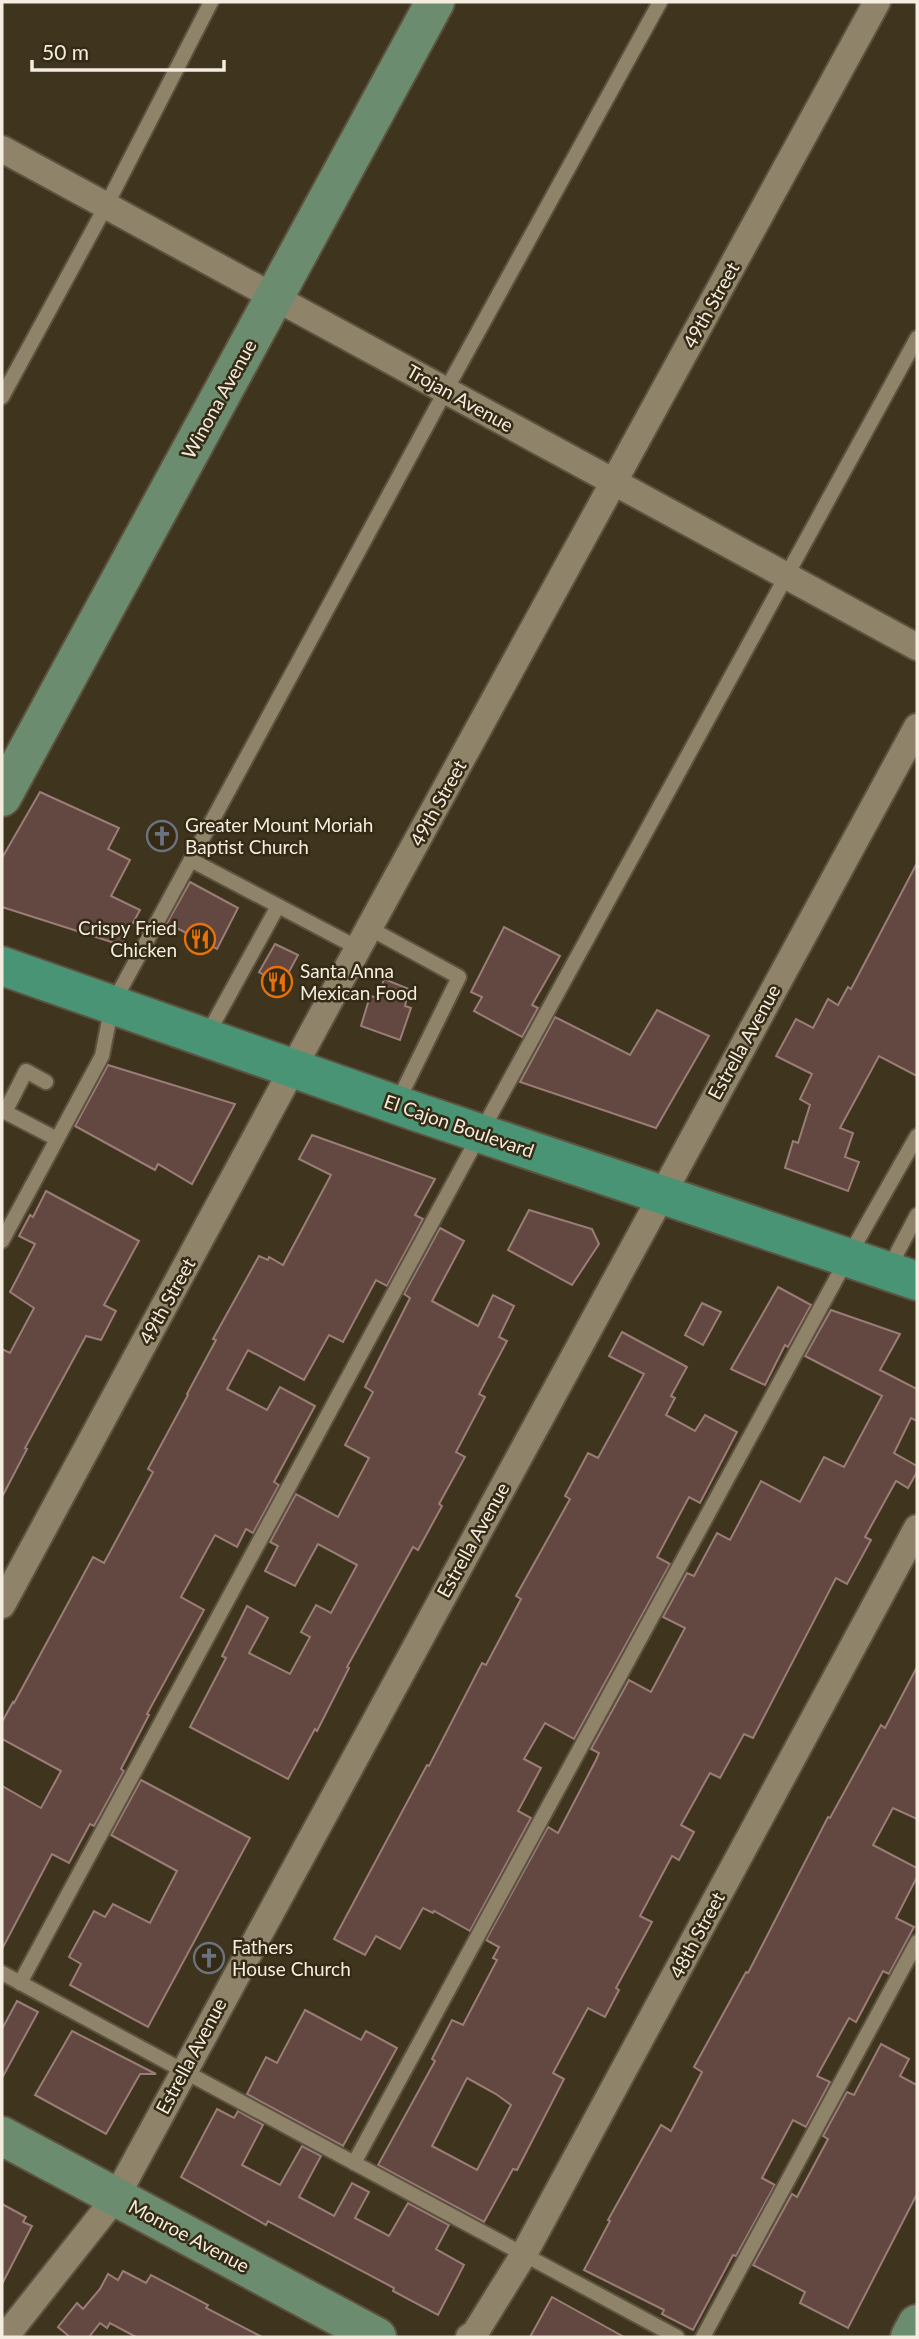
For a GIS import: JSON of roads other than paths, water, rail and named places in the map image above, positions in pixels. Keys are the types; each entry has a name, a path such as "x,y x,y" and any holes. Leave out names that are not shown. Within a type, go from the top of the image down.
{"main road":[{"name":"El Cajon Boulevard","path":"2,966 396,1105 902,1277"}],"street":[{"name":"Winona Avenue","path":"2,797 435,2"},
{"name":"49th Street","path":"2,1605 363,938 877,2"},
{"name":"Trojan Avenue","path":"2,149 917,647"},
{"name":"Estrella Avenue","path":"12,2331 116,2197 917,727"},
{"name":"48th Street","path":"469,2337 475,2333 524,2254 917,1528"},
{"name":"Monroe Avenue","path":"2,2136 377,2337"},
{"path":"910,2337 917,2324"}],"lane":[{"path":"2,397 106,206 211,2"},
{"path":"2,1241 102,1056 112,1005 660,2"},
{"path":"20,1983 480,1134 917,338"},
{"path":"191,860 278,906 459,977 396,1105"},
{"path":"206,1038 278,906"},
{"path":"46,1082 26,1071 5,1112 57,1139"},
{"path":"354,2163 847,1259 917,1136"},
{"path":"902,1277 917,1215"},
{"path":"703,2337 917,1942"},
{"path":"2,1973 677,2337"}],"place":[{"name":"Greater Mount Moriah Baptist Church","path":"162,836"},
{"name":"Crispy Fried Chicken","path":"200,939"},
{"name":"Santa Anna Mexican Food","path":"277,982"},
{"name":"Fathers House Church","path":"209,1958"}]}
